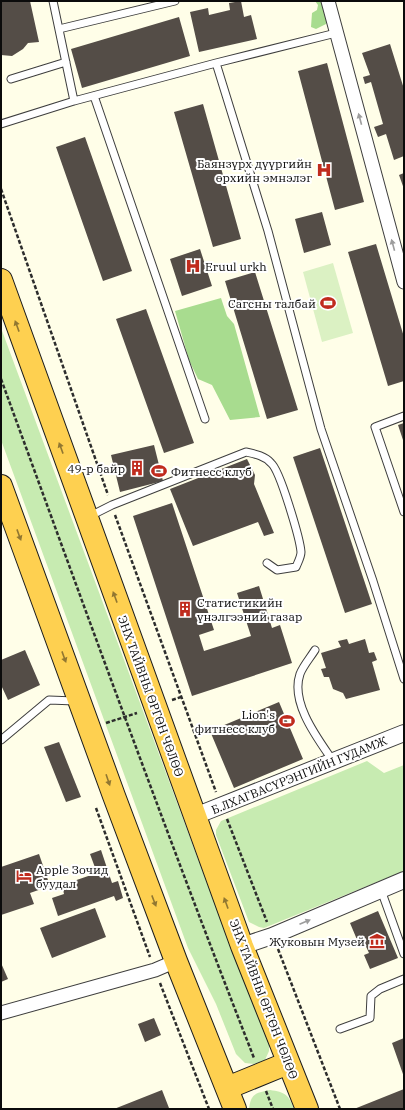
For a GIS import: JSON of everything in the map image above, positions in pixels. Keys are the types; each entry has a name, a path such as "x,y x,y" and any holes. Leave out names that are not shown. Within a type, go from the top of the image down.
{"highway":[{"name":"ЭНХ ТАЙВНЫ ӨРГӨН ЧӨЛӨӨ","path":"1,280 242,946 307,1109"},
{"path":"3,499 80,701 176,961 235,1109"},
{"path":"227,1088 288,1063"}],"street":[{"path":"328,1 401,260 404,282"},
{"name":"Б.ЛХАГВАСҮРЭНГИЙН ГУДАМЖ","path":"195,816 404,733"},
{"path":"242,946 272,936 404,880"},
{"path":"1,1013 155,970 176,961"}],"lane":[{"path":"53,1 74,101"},
{"path":"59,29 175,1"},
{"path":"1,124 74,101 336,33"},
{"path":"11,79 66,62"},
{"path":"216,63 268,231 321,429 373,581 404,679"},
{"path":"94,96 205,419"},
{"path":"404,416 375,426 404,512"},
{"path":"86,518 112,505 246,452 262,457 272,463 284,490 298,536 301,554 296,567 277,570 267,563"},
{"path":"315,650 300,674 298,687 300,701 313,732 333,762"},
{"path":"1,740 49,700 80,701"},
{"path":"381,890 404,954"},
{"path":"340,1030 370,1018 371,996 380,989 404,979"}],"path":[{"path":"1,189 181,697 340,1109"},
{"path":"1,379 124,717 273,1109"},
{"path":"90,728 181,697"}],"green space":[{"path":"315,1 329,1 330,16 326,24 316,29 311,27 312,13 317,10 318,5"},
{"name":"Сагсны талбай","path":"333,263 353,333 322,342 303,272"},
{"path":"221,298 227,316 234,324 260,417 230,420 212,385 198,379 189,360 175,311"},
{"path":"1,328 212,897 269,1042 269,1051 265,1060 254,1064 245,1063 236,1054 216,1004 188,948 1,440"},
{"path":"367,761 384,773 404,765 404,871 264,928 249,922 216,835 216,830 221,821"},
{"path":"270,1090 286,1095 294,1109 249,1109 251,1100 255,1095"}],"building":[{"path":"1,1 30,1 39,42 28,43 23,49 12,56 1,55"},
{"path":"241,1 244,17 251,15 257,39 199,52 190,12 208,8 209,15 230,10 229,3"},
{"path":"179,17 190,56 82,88 71,49"},
{"path":"390,44 404,89 404,156 394,160 386,134 378,137 374,127 383,124 371,82 365,84 363,77 370,75 362,53"},
{"path":"327,63 364,202 335,210 298,71"},
{"path":"203,104 241,239 213,247 174,112"},
{"path":"85,137 132,271 103,281 56,147"},
{"path":"404,173 404,189 399,175"},
{"path":"322,212 331,245 304,253 295,219"},
{"path":"376,244 404,337 404,381 388,386 348,252"},
{"path":"200,249 212,286 182,296 170,259"},
{"path":"255,272 298,410 267,419 225,281"},
{"path":"146,309 194,443 164,453 116,319"},
{"path":"404,423 404,443 398,425"},
{"name":"49-р байр","path":"154,445 163,481 120,492 111,455"},
{"path":"320,448 372,604 345,613 293,457"},
{"path":"247,459 255,475 254,484 274,533 264,536 258,522 193,546 170,489"},
{"name":"Статистикийн үнэлгээний газар","path":"172,503 214,630 199,635 204,651 251,636 237,593 259,586 272,628 280,625 292,663 192,696 133,516"},
{"path":"347,639 349,644 365,639 369,653 374,652 377,660 372,662 380,690 346,699 343,693 333,689 329,677 324,677 321,669 326,668 321,653 341,647 338,641"},
{"path":"25,650 40,685 8,700 1,685 1,660"},
{"path":"279,702 303,759 234,788 210,731"},
{"path":"59,742 81,797 66,802 44,747"},
{"path":"101,850 112,883 118,881 123,898 116,901 114,896 58,916 52,898 64,894 62,885 97,873 90,854"},
{"name":"Apple Зочид буудал","path":"39,854 50,886 30,893 34,904 1,915 1,867"},
{"path":"95,908 106,937 52,958 40,928"},
{"name":"Жуковын Музей","path":"378,911 398,958 370,969 364,955 369,953 363,940 358,942 350,923"},
{"path":"1,963 8,979 1,982"},
{"path":"154,1018 161,1035 145,1042 138,1024"},
{"path":"404,1038 404,1077 392,1043"},
{"path":"404,1089 404,1109 354,1109"},
{"path":"162,1090 169,1108 167,1109 114,1109"}],"place":[{"name":"Баянзүрх дүүргийн өрхийн эмнэлэг","path":"324,170"},
{"name":"Eruul urkh","path":"193,266"},
{"name":"Сагсны талбай","path":"328,303"},
{"name":"49-р байр","path":"137,468"},
{"name":"Фитнесс клуб","path":"159,471"},
{"name":"Статистикийн үнэлгээний газар","path":"185,609"},
{"name":"Lion's фитнесс клуб","path":"287,721"},
{"name":"Apple Зочид буудал","path":"24,876"},
{"name":"Жуковын Музей","path":"377,941"}]}
